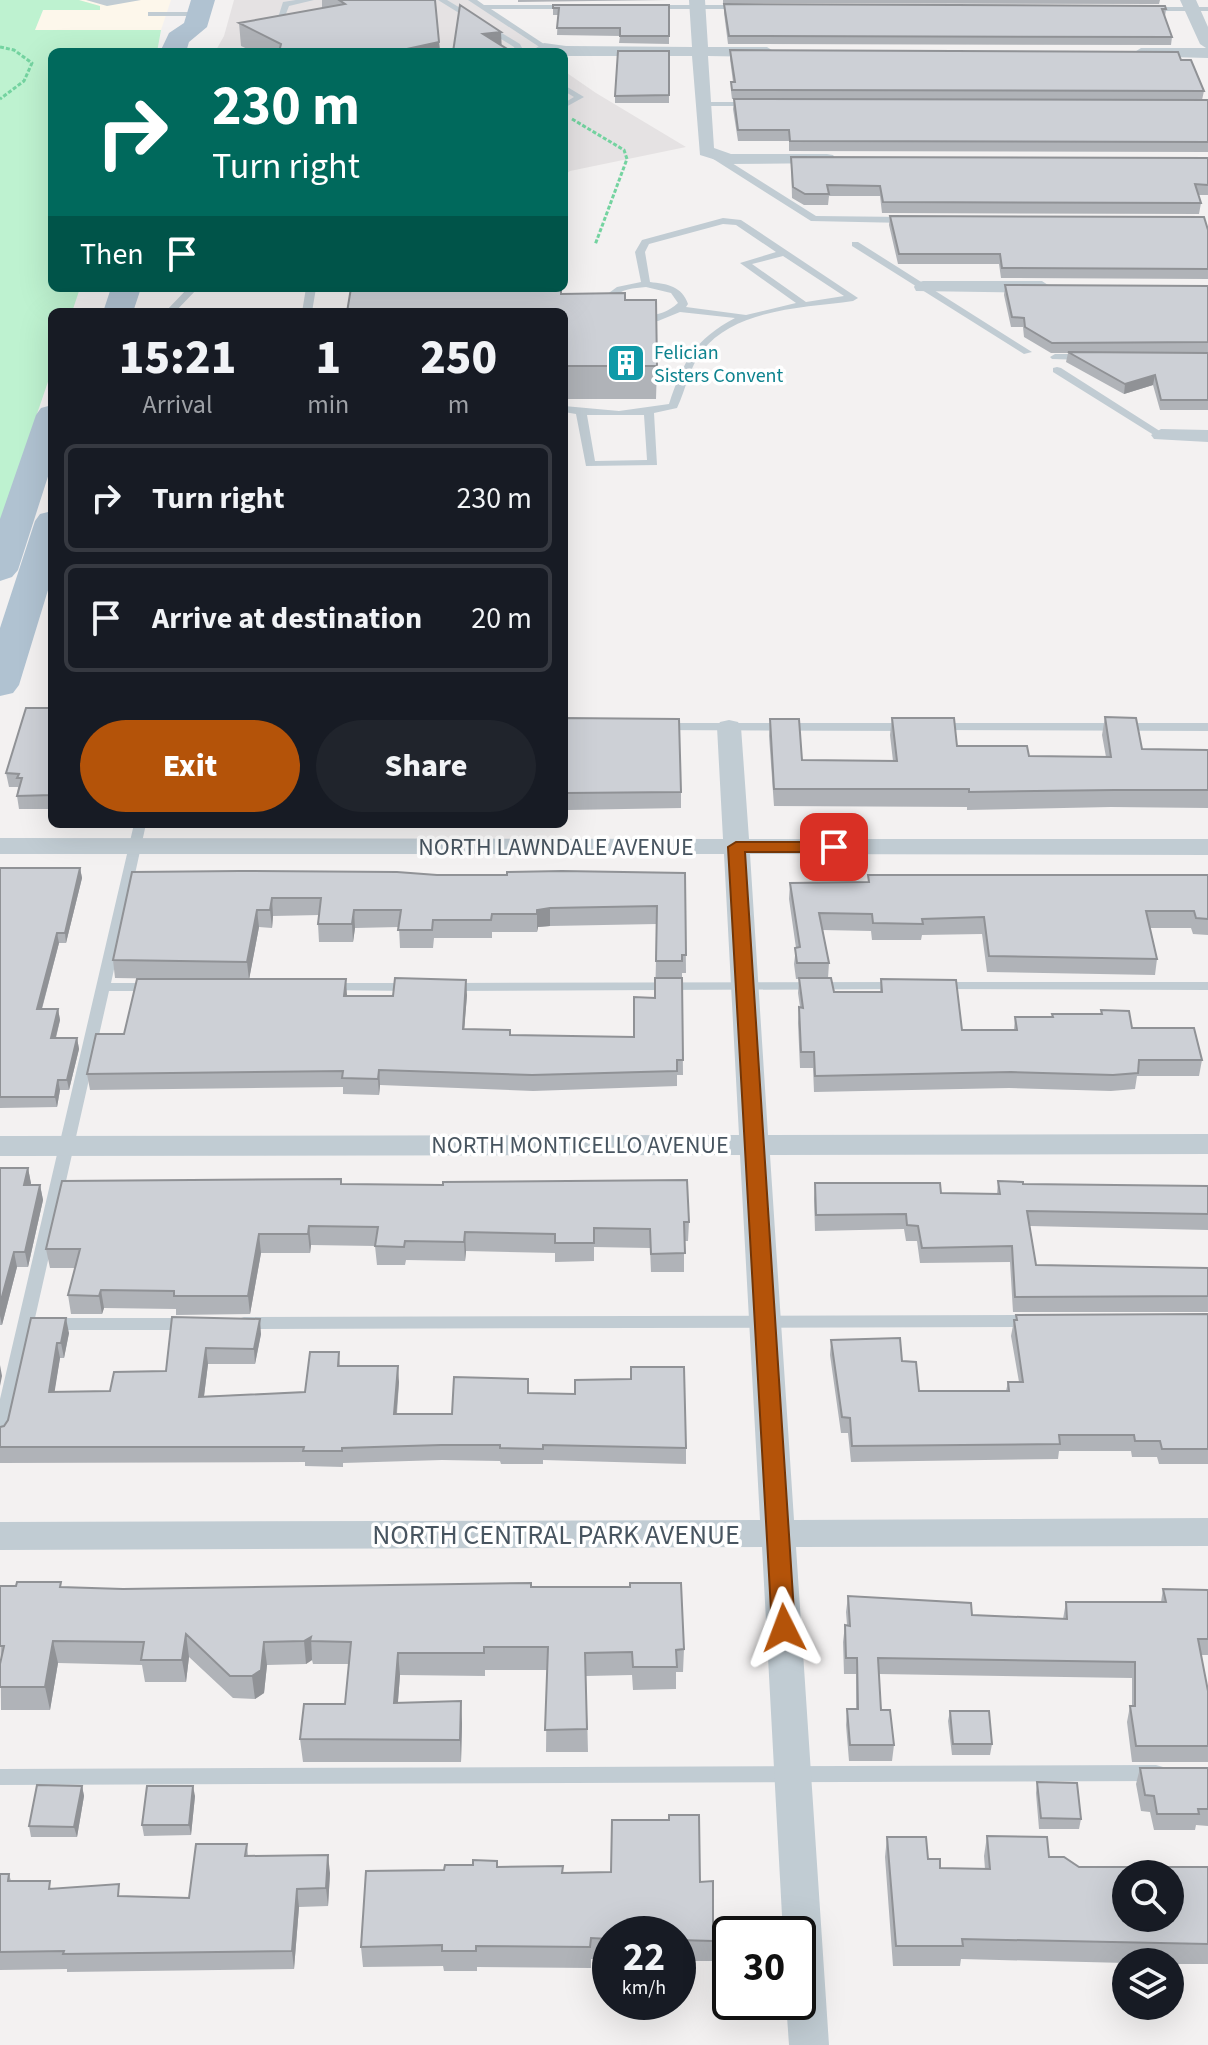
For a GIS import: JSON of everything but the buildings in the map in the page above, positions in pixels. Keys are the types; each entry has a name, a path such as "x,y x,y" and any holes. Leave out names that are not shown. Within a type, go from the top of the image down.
{"main road":[{"path":"174,48 178,38 199,13"},
{"path":"199,13 206,38 202,48"},
{"path":"0,570 44,462 48,438"},
{"path":"0,685 48,534"}],"street":[{"path":"697,4 706,151 729,159 847,159"},
{"path":"1196,6 1208,44"},
{"path":"568,51 785,52"},
{"path":"1127,53 1208,53"},
{"path":"923,287 1066,287"},
{"path":"1161,435 1208,436"},
{"path":"729,727 809,2045"},
{"name":"NORTH LAWNDALE AVENUE","path":"0,846 138,835 736,847 1208,847"},
{"name":"NORTH MONTICELLO AVENUE","path":"0,1146 1208,1144"},
{"name":"NORTH CENTRAL PARK AVENUE","path":"0,1536 1208,1532"}],"lane":[{"path":"90,0 107,4 137,0"},
{"path":"279,22 284,4 310,0"},
{"path":"442,0 516,48"},
{"path":"472,0 544,48"},
{"path":"644,7 697,4 751,7"},
{"path":"1140,9 1196,6"},
{"path":"484,7 580,7"},
{"path":"151,14 199,13"},
{"path":"568,90 580,97 568,104"},
{"path":"702,104 758,104"},
{"path":"706,151 814,219 911,220"},
{"path":"646,284 640,252 645,242 723,221 738,222 853,298 742,316 680,309 665,316 644,318 623,315 609,307 607,298 610,293 625,287 646,284 675,291 683,299 680,309"},
{"path":"855,244 1027,352"},
{"path":"785,252 745,263 806,306"},
{"path":"174,308 189,292"},
{"path":"568,410 581,413 649,413 673,406 679,378 702,342 742,316"},
{"path":"1055,357 1101,357"},
{"path":"1057,370 1161,435"},
{"path":"581,413 590,464 653,463 649,413"},
{"path":"644,727 1208,727"},
{"path":"0,1435 138,835"},
{"path":"308,987 908,986"},
{"path":"923,986 1208,986"},
{"path":"103,987 166,987"},
{"path":"229,1323 1054,1321"},
{"path":"25,1324 198,1324"},
{"path":"0,1777 1176,1773"}],"path":[{"path":"0,47 14,50 32,63 24,81 0,99"},
{"path":"568,118 624,150 627,159 595,245"}],"shaded area":[{"path":"48,0 171,0 161,30 34,30"},
{"path":"234,0 472,0 545,48 217,48 224,36"},
{"path":"568,74 686,147 568,173"}],"green space":[{"path":"0,0 79,0 100,6 100,10 43,10 35,30 161,30 158,48 48,48 48,292 79,292 73,308 48,308 48,382 0,522"}],"place":[{"name":"Felician Sisters Convent","path":"626,363"}],"route":[{"path":"784,1628 736,847 834,847"}]}
